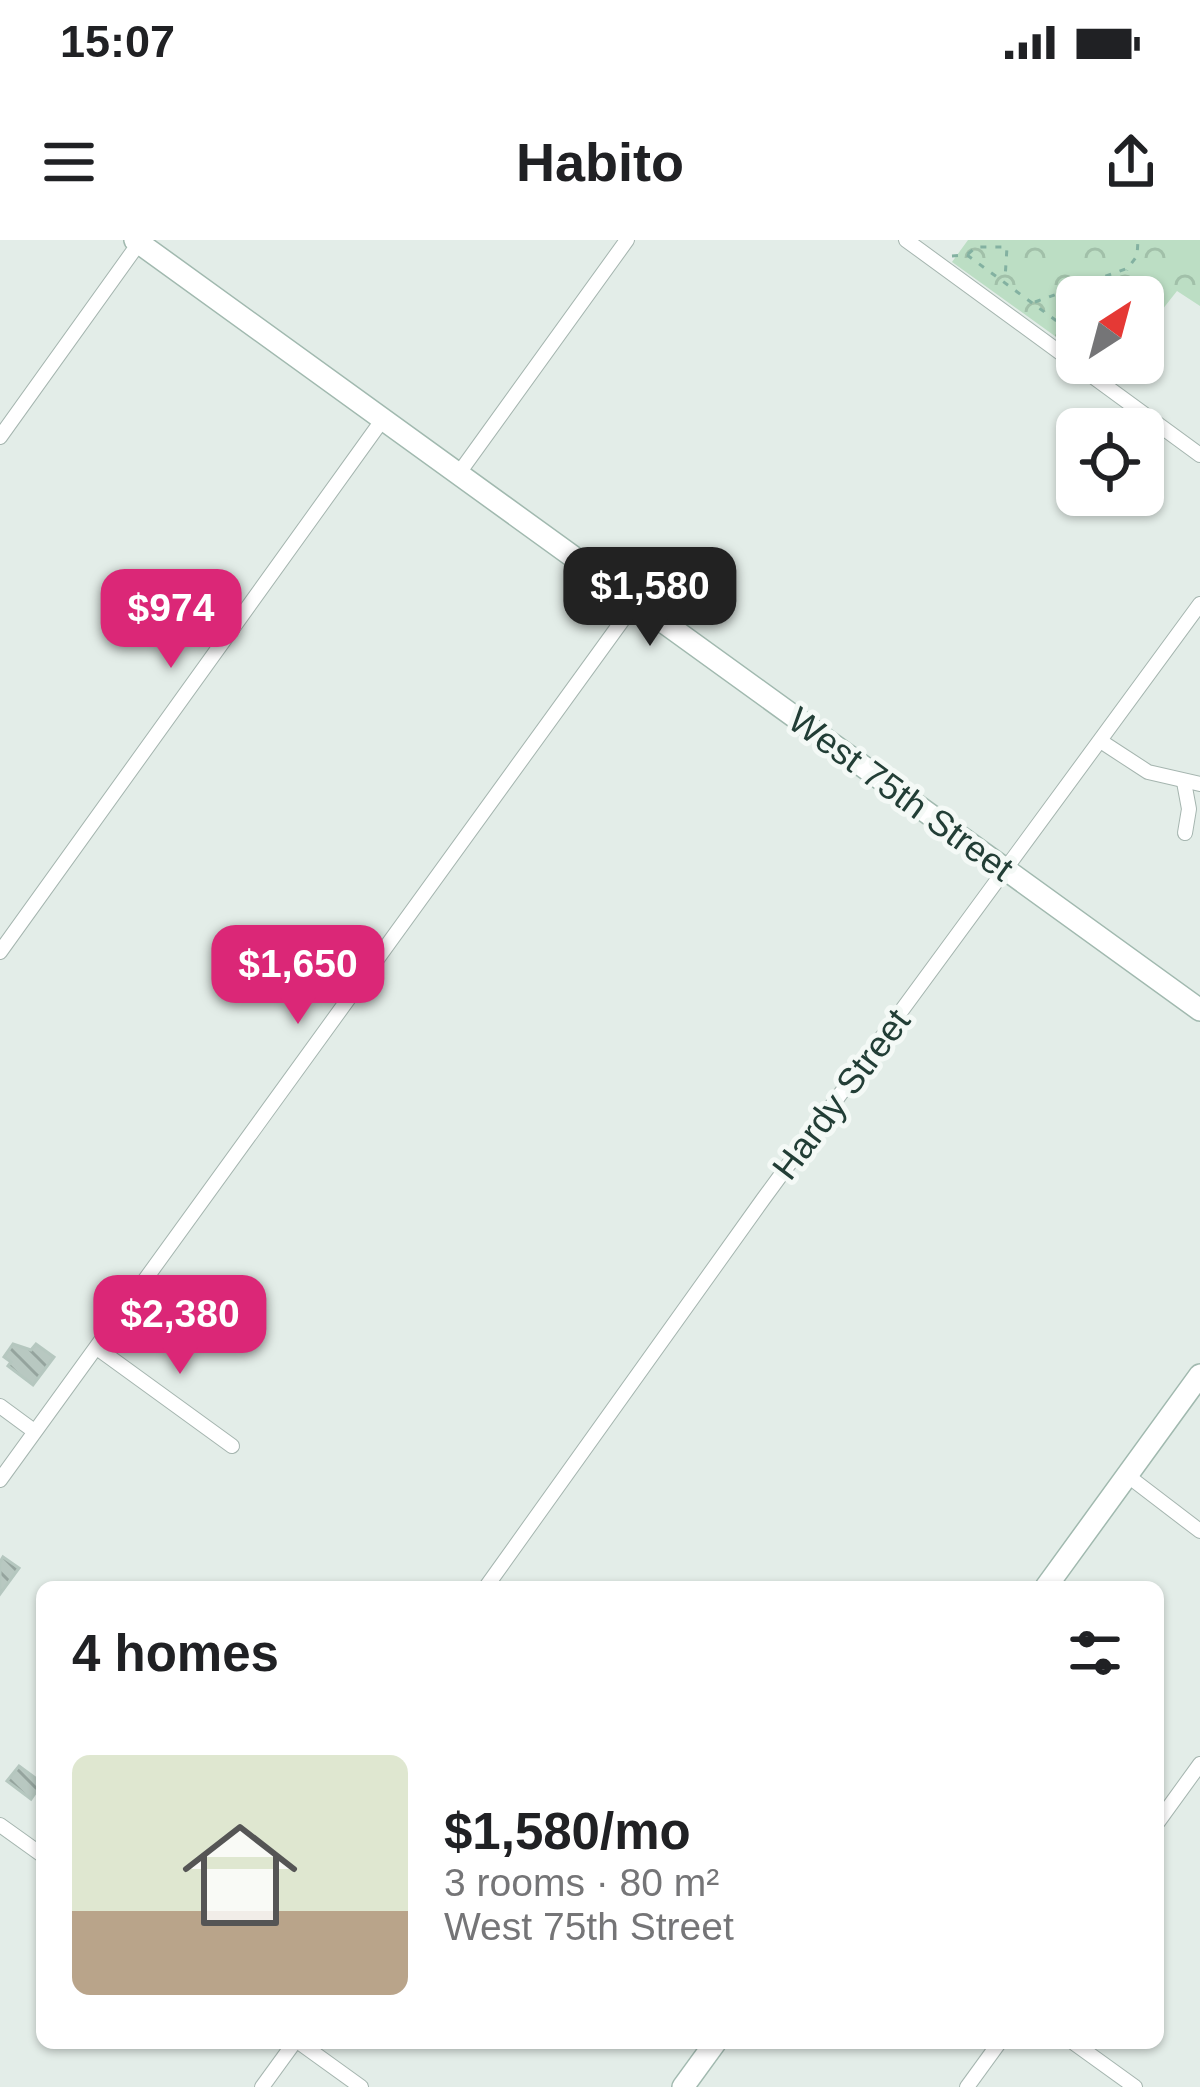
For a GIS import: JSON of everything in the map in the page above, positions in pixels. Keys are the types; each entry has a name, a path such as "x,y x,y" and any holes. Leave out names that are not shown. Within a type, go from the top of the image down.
{"main road":[{"name":"West 75th Street","path":"137,241 1200,1010"},
{"path":"1050,1581 1200,1375"},
{"path":"682,2087 710,2049"}],"street":[{"path":"459,473 628,240"},
{"path":"906,240 1200,455"},
{"path":"0,437 137,241"},
{"path":"0,952 382,419"},
{"path":"0,1480 634,602"},
{"name":"Hardy Street","path":"490,1581 764,1198 1200,604"},
{"path":"1102,742 1134,765 1192,783 1186,833"},
{"path":"97,1348 232,1446"},
{"path":"0,1406 34,1431"},
{"path":"1128,1477 1200,1531"},
{"path":"1164,1814 1200,1764"},
{"path":"0,1825 36,1851"},
{"path":"262,2087 292,2049"},
{"path":"306,2049 361,2087"},
{"path":"967,2087 995,2049"},
{"path":"1082,2049 1135,2087"}],"path":[{"path":"1004,283 1007,247 1012,240"},
{"path":"1124,276 1137,256 1138,240"},
{"path":"950,256 967,255 976,247 1007,247"},
{"path":"967,255 1056,321"},
{"path":"1032,303 1128,268"}],"green space":[{"path":"968,240 1200,240 1200,306 1177,291 1164,307 1164,276 1056,276 1056,337 952,262"}],"building":[{"path":"13,1344 31,1350 36,1344 54,1357 33,1385 8,1366 11,1362 4,1357"},
{"path":"3,1557 19,1568 0,1594 0,1562"},
{"path":"19,1766 36,1779 36,1792 31,1799 7,1781"}]}
